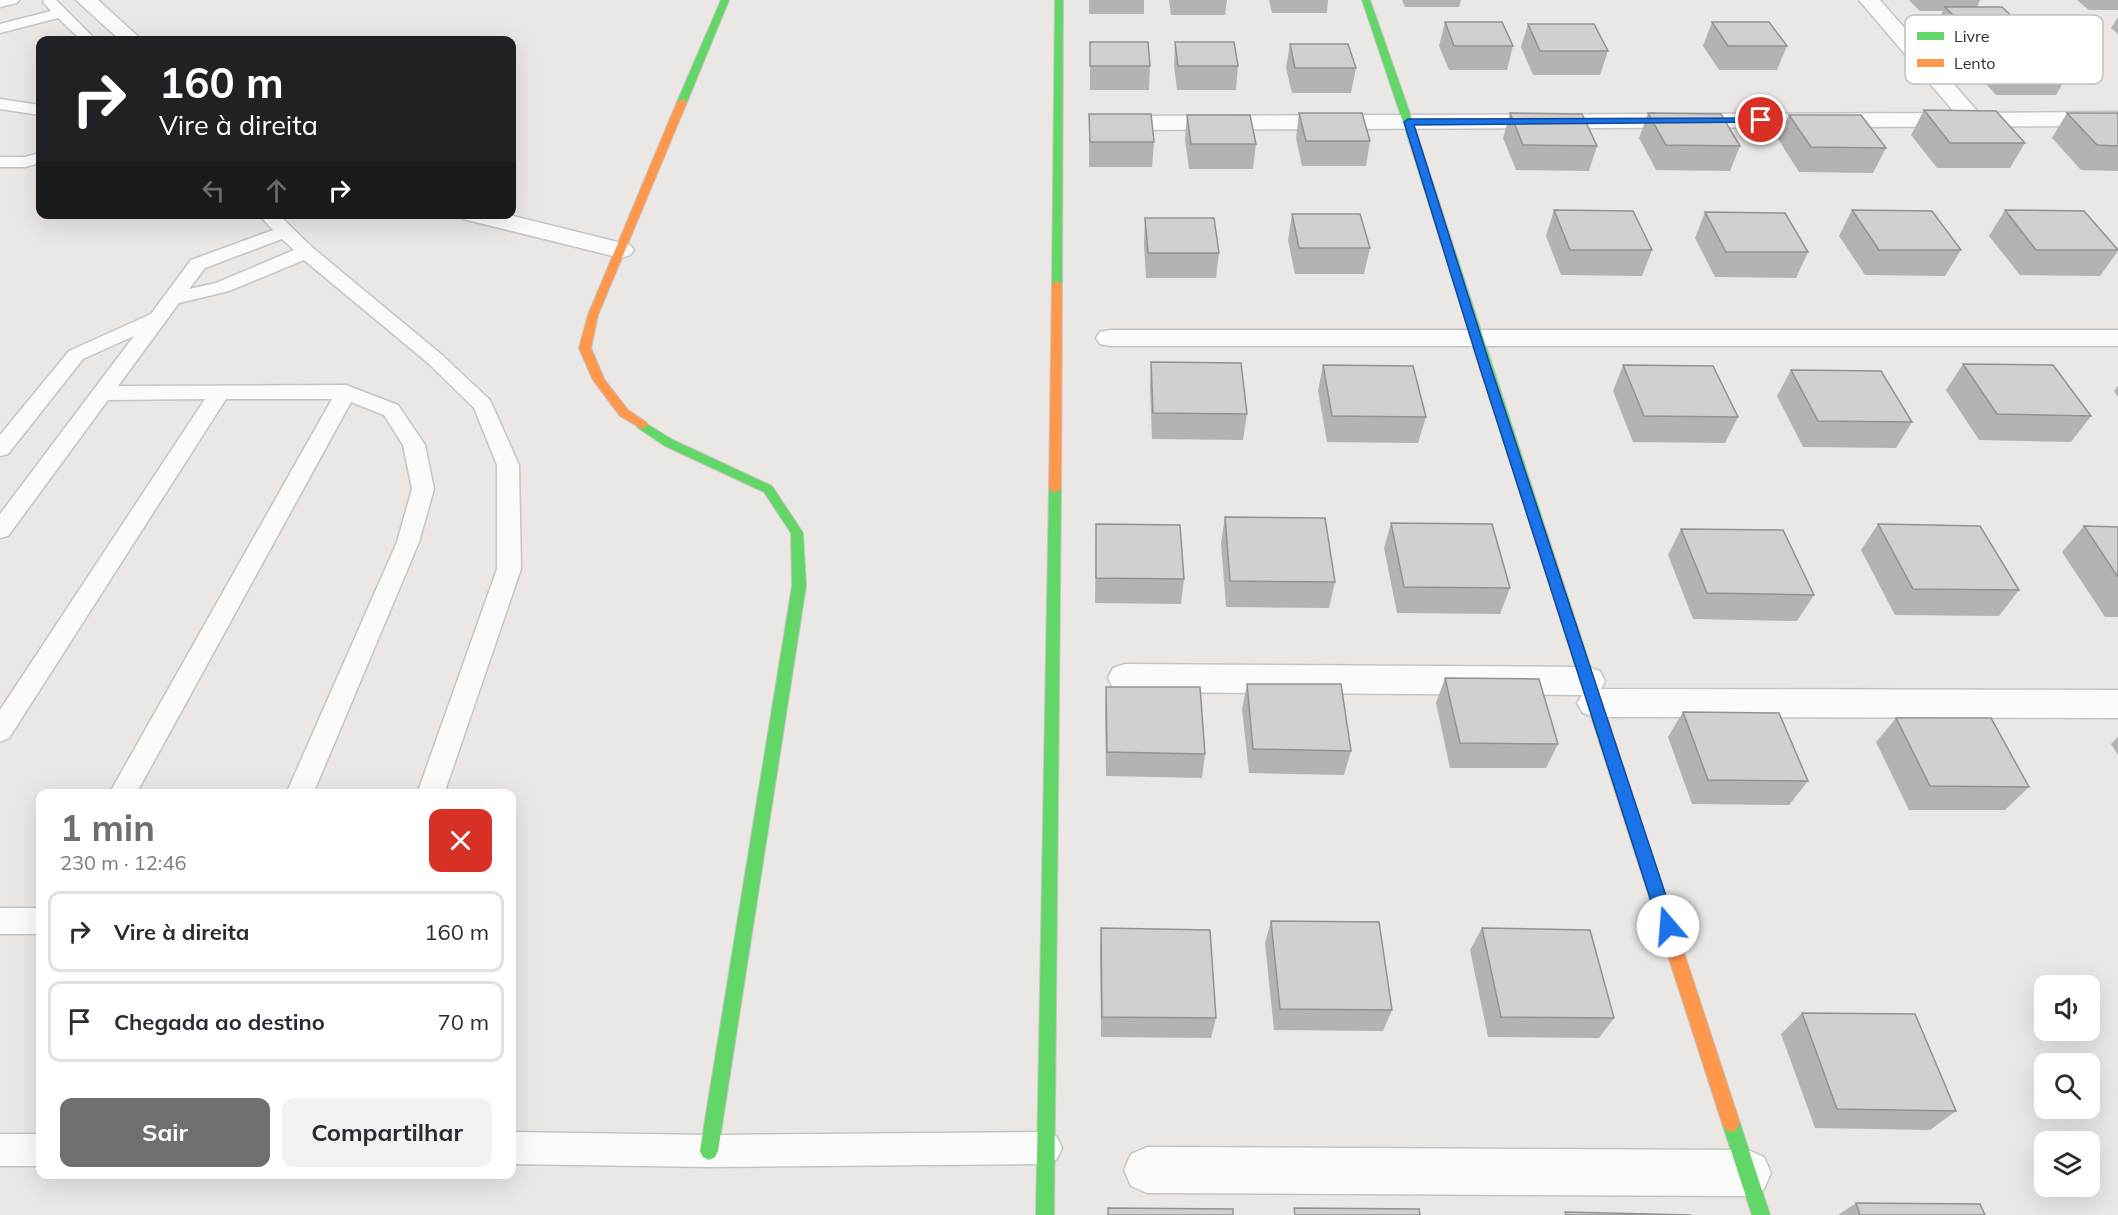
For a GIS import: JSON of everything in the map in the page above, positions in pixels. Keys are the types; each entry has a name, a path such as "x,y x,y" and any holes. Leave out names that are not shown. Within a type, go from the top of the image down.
{"street":[{"path":"86,0 127,36"},
{"path":"709,1151 799,586 797,533 768,489 669,443 624,413 599,380 585,348 594,315 725,0"},
{"path":"1045,1215 1058,338 1059,0"},
{"path":"1366,0 1408,122 1476,339 1761,1215"},
{"path":"1869,0 1905,42"},
{"path":"1942,84 1972,119"},
{"path":"1102,123 2118,118"},
{"path":"493,219 621,250"},
{"path":"1110,338 2118,338"},
{"path":"1125,678 2118,704"},
{"path":"1147,1170 1748,1173"}],"lane":[{"path":"0,3 12,0"},
{"path":"0,23 53,6"},
{"path":"0,29 53,6"},
{"path":"53,6 85,36"},
{"path":"0,104 36,109"},
{"path":"0,162 26,162 36,159"},
{"path":"272,219 306,252 435,358 483,405 508,465 509,569 432,789"},
{"path":"4,514 103,393 198,264 285,232"},
{"path":"173,299 222,287 306,252"},
{"path":"0,449 76,355 160,317"},
{"path":"0,731 220,392"},
{"path":"103,393 346,392 391,410 414,445 423,489 408,542 301,789"},
{"path":"125,789 346,392"},
{"path":"0,921 36,921"},
{"path":"516,1148 709,1151 1046,1148"},
{"path":"0,1150 36,1150"}],"building":[{"path":"1945,7 2002,7 2010,15 1953,15"},
{"path":"1445,22 1502,22 1513,46 1454,46"},
{"path":"1712,22 1769,22 1787,46 1728,46"},
{"path":"1528,24 1594,24 1608,51 1540,51"},
{"path":"1090,42 1148,42 1150,66 1090,66"},
{"path":"1175,42 1234,42 1238,66 1178,66"},
{"path":"1290,44 1348,44 1356,68 1295,68"},
{"path":"1924,110 1996,111 2025,143 1950,143"},
{"path":"1299,113 1362,113 1370,141 1306,141"},
{"path":"1510,113 1582,114 1597,146 1523,145"},
{"path":"1648,113 1721,114 1740,146 1666,145"},
{"path":"2067,113 2118,113 2118,146 2097,145"},
{"path":"1089,114 1151,114 1154,142 1090,142"},
{"path":"1187,115 1250,115 1256,144 1191,144"},
{"path":"1789,115 1861,115 1886,148 1811,147"},
{"path":"1554,210 1633,211 1652,250 1570,250"},
{"path":"1852,210 1932,211 1961,250 1879,250"},
{"path":"2005,210 2084,211 2118,250 2036,250"},
{"path":"1705,212 1785,213 1808,252 1726,252"},
{"path":"1292,214 1360,214 1370,248 1299,248"},
{"path":"1145,218 1214,218 1219,253 1148,253"},
{"path":"1151,362 1241,363 1247,414 1153,413"},
{"path":"1963,364 2053,365 2091,416 1997,414"},
{"path":"1323,365 1413,366 1426,417 1332,416"},
{"path":"1623,365 1713,366 1738,417 1644,416"},
{"path":"1791,370 1881,371 1912,422 1818,421"},
{"path":"1225,517 1325,518 1335,582 1230,581"},
{"path":"1391,523 1492,524 1510,588 1404,587"},
{"path":"1096,524 1180,525 1184,579 1096,578"},
{"path":"1878,524 1980,526 2019,590 1913,589"},
{"path":"2084,526 2118,527 2118,577"},
{"path":"1681,529 1783,530 1814,595 1707,593"},
{"path":"1445,678 1539,679 1558,744 1460,743"},
{"path":"1247,684 1341,684 1351,751 1253,749"},
{"path":"1106,687 1200,687 1205,754 1107,752"},
{"path":"1683,712 1779,713 1808,781 1708,780"},
{"path":"1896,718 1991,718 2029,787 1930,786"},
{"path":"1271,921 1379,922 1392,1010 1280,1009"},
{"path":"1101,928 1210,930 1216,1018 1102,1017"},
{"path":"1482,928 1590,930 1614,1018 1501,1017"},
{"path":"1802,1013 1915,1014 1956,1111 1837,1109"},
{"path":"1856,1203 1980,1204 1985,1215 1860,1215"},
{"path":"1108,1208 1233,1209 1233,1215 1108,1215"},
{"path":"1294,1208 1419,1209 1420,1215 1295,1215"},
{"path":"1565,1212 1691,1215 1566,1215"}],"traffic: fast":[{"path":"682,102 725,0"},
{"path":"1057,284 1059,0"},
{"path":"1366,0 1408,122 1621,785"},
{"path":"642,425 669,443 768,489 797,533 799,586 709,1151"},
{"path":"1045,1215 1055,489"},
{"path":"1731,1123 1761,1215"}],"traffic: slow":[{"path":"642,425 624,413 599,380 585,348 593,315 682,102"},
{"path":"1055,489 1057,284"},
{"path":"1621,785 1731,1123"}],"route":[{"path":"1668,926 1408,122 1761,120"}]}
